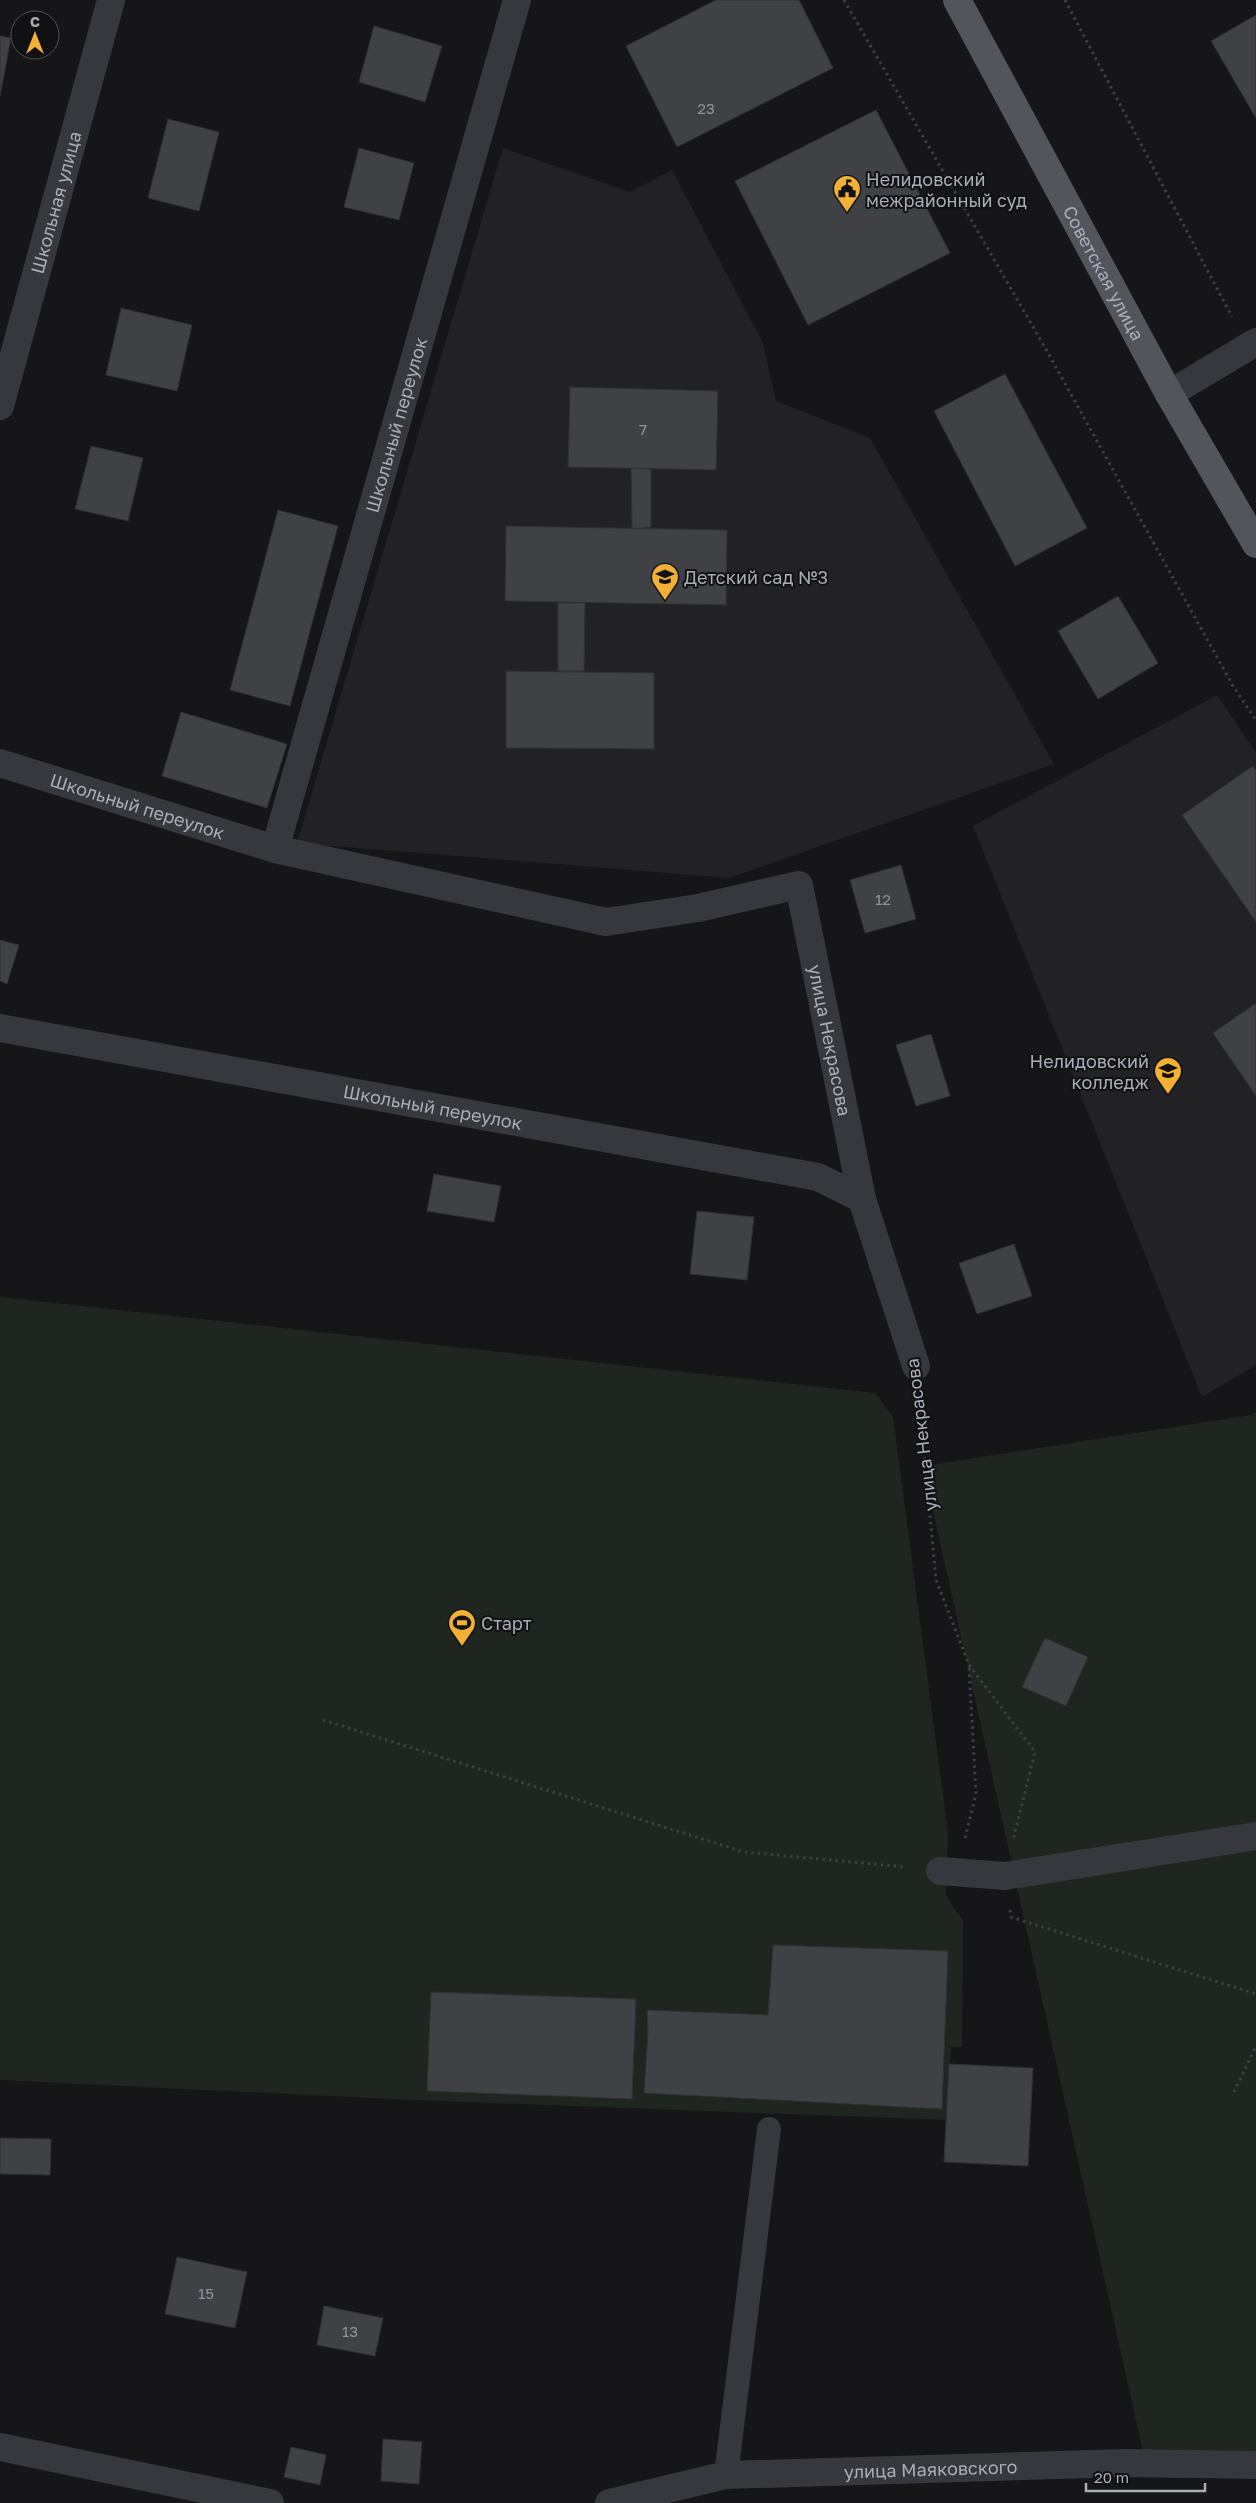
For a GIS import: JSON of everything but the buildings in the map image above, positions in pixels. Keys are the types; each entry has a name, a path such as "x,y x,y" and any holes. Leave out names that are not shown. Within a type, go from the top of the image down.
{"main road":[{"name":"Советская улица","path":"957,0 1169,394 1256,544"}],"street":[{"name":"Школьная улица","path":"0,406 112,0"},
{"name":"Школьный переулок","path":"276,849 517,0"},
{"path":"1169,394 1252,344"},
{"name":"Школьный переулок","path":"0,763 276,849 606,922 698,908 799,884"},
{"name":"улица Некрасова","path":"799,884 862,1199 916,1366"},
{"name":"Школьный переулок","path":"0,1028 818,1177 862,1199"},
{"path":"948,1871 1005,1876 1256,1836"},
{"path":"0,2447 270,2503"},
{"name":"улица Маяковского","path":"609,2503 726,2475 1126,2464 1256,2466"}],"lane":[{"path":"726,2475 769,2129"}],"path":[{"path":"844,0 1047,351 1233,686 1256,720"},
{"path":"1065,0 1204,267 1252,344"},
{"name":"улица Некрасова","path":"916,1366 936,1580 969,1665 1035,1752 1005,1876"},
{"path":"322,1720 744,1852 948,1871 976,1794 969,1665"},
{"path":"1005,1876 1011,1917 1256,1994"},
{"path":"1234,2092 1256,2046"}],"shaded area":[{"name":"Детский сад №3","path":"503,148 630,192 672,170 763,343 776,401 870,438 1054,764 729,878 297,843"},
{"name":"Нелидовский колледж","path":"1217,695 1256,753 1256,1365 1202,1397 973,826"},
{"name":"Старт","path":"0,1297 875,1393 893,1417 948,1833 946,1896 963,1921 962,2047 951,2047 947,2120 412,2100 0,2080"},
{"path":"1256,1412 1256,2459 1146,2465 923,1466 1251,1415"}],"place":[{"name":"Нелидовский межрайонный суд","path":"847,213"},
{"name":"Детский сад №3","path":"665,601"},
{"name":"Нелидовский колледж","path":"1168,1095"},
{"name":"Старт","path":"462,1647"}]}
